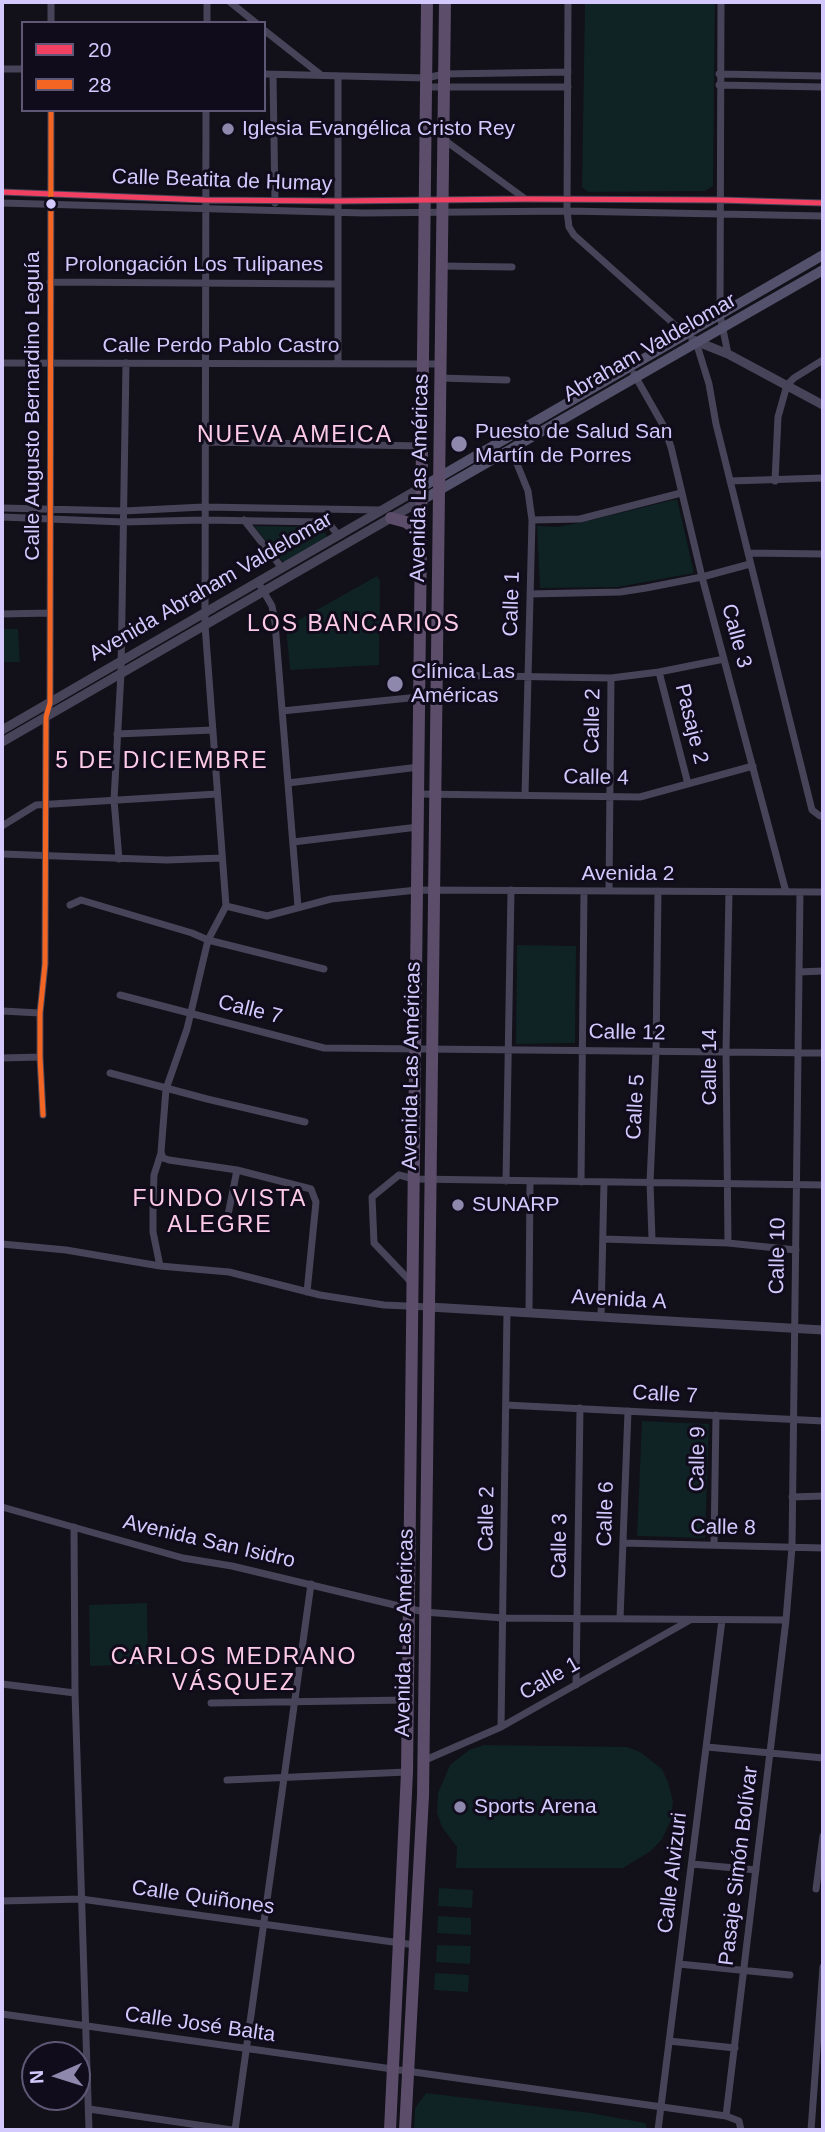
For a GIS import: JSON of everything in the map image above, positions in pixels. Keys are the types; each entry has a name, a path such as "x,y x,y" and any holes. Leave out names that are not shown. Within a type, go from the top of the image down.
{"main road":[{"name":"Avenida Las Américas","path":"405,2130 400,2070 400,1943 408,1772 427,2"},
{"name":"Avenida Las Américas","path":"390,2130 415,1945 423,1761 445,2"},
{"path":"427,16 444,16"},
{"name":"Abraham Valdelomar","path":"439,476 550,419 582,408 685,334 823,255"},
{"name":"Abraham Valdelomar","path":"422,500 513,454 576,397 722,330 823,270"},
{"path":"576,397 582,408"},
{"name":"Avenida Abraham Valdelomar","path":"422,486 439,476"},
{"path":"386,514 406,522 416,529 421,538"},
{"path":"415,1076 431,1077"},
{"path":"414,1137 430,1137"}],"street":[{"path":"51,2 51,21"},
{"path":"207,2 207,21"},
{"path":"229,2 253,21"},
{"path":"568,2 567,211 569,226 574,234 696,342 728,354 823,405"},
{"path":"721,2 720,315 728,354"},
{"path":"266,32 321,76"},
{"path":"2,69 21,69"},
{"path":"266,74 338,76 426,83 568,72"},
{"path":"719,74 823,76"},
{"path":"273,75 275,211"},
{"path":"338,76 338,364"},
{"path":"426,83 444,81 568,87"},
{"path":"719,85 823,87"},
{"name":"Calle Augusto Bernardino Leguía","path":"43,1115 40,1013 45,964 46,716 50,703 51,112"},
{"path":"160,1266 153,1232 153,1204 154,1175 161,1152 166,1088 191,1013 208,940 226,906 205,625 203,520 206,112"},
{"path":"443,139 524,199"},
{"name":"Calle Beatita de Humay","path":"2,192 205,200 365,201 442,206"},
{"path":"442,206 524,199 823,203"},
{"path":"364,213 365,201"},
{"name":"Calle Beatita de Humay","path":"2,202 338,213 425,206"},
{"path":"442,206 823,216"},
{"path":"441,266 512,267"},
{"name":"Prolongación Los Tulipanes","path":"50,282 338,284"},
{"path":"696,342 709,384 716,424 812,810 823,816"},
{"path":"775,481 778,417 787,385 823,360"},
{"name":"Calle Perdo Pablo Castro","path":"2,363 440,364"},
{"path":"119,859 114,800 121,673 126,363"},
{"name":"Calle 3","path":"633,372 668,436 702,577 786,892"},
{"path":"440,378 507,380"},
{"path":"205,442 422,446"},
{"name":"Calle 1","path":"513,454 528,491 532,520 525,795"},
{"path":"730,481 823,478"},
{"name":"Avenida Abraham Valdelomar","path":"2,742 264,591 386,514 422,486"},
{"path":"532,520 580,519 681,493"},
{"name":"Avenida Abraham Valdelomar","path":"2,730 338,535 422,500"},
{"path":"2,517 204,507 386,514"},
{"path":"2,508 123,522 322,522 331,526 338,535"},
{"path":"244,520 282,568"},
{"path":"748,553 823,554"},
{"path":"530,594 620,592 702,577 750,564"},
{"path":"258,582 274,614 298,907"},
{"path":"2,614 50,613"},
{"path":"436,674 611,678 724,659"},
{"name":"Pasaje 2","path":"659,672 688,784"},
{"name":"Calle 2","path":"609,891 611,678"},
{"path":"282,711 419,697 436,698"},
{"path":"117,734 213,730"},
{"name":"Calle 4","path":"418,794 640,797 752,766"},
{"path":"288,783 418,767"},
{"path":"2,826 36,805 47,803 217,794"},
{"path":"293,842 418,827"},
{"path":"2,854 189,861 222,858"},
{"name":"Avenida 2","path":"226,906 267,916 331,899 417,890 823,892"},
{"path":"506,1181 511,890"},
{"path":"581,1182 584,891"},
{"name":"Calle 5","path":"652,1239 650,1182 656,1051 658,891"},
{"name":"Calle 14","path":"728,1243 726,1051 729,892"},
{"name":"Calle 10","path":"786,1620 792,1547 800,892"},
{"path":"70,905 81,900 208,940 324,968"},
{"path":"799,972 823,971"},
{"name":"Calle 7","path":"120,995 324,1048 431,1048"},
{"path":"2,1011 40,1013"},
{"name":"Calle 12","path":"431,1048 823,1053"},
{"path":"2,1058 40,1057"},
{"path":"110,1073 305,1122"},
{"path":"161,1152 163,1157 169,1160 237,1170 311,1189 315,1196 307,1292"},
{"path":"226,1225 237,1170"},
{"path":"413,1285 376,1247 372,1200 374,1195 399,1175 430,1180 823,1185"},
{"path":"529,1312 530,1181"},
{"path":"601,1317 604,1182"},
{"path":"603,1239 728,1243 796,1250"},
{"name":"Avenida A","path":"2,1244 66,1250 160,1266 229,1272 307,1292 384,1305 823,1330"},
{"name":"Calle 2","path":"501,1727 507,1311"},
{"name":"Calle 7","path":"506,1405 823,1421"},
{"name":"Calle 3","path":"576,1685 580,1408"},
{"name":"Calle 6","path":"620,1619 628,1411"},
{"name":"Calle 9","path":"714,1545 716,1415"},
{"path":"792,1497 823,1496"},
{"name":"Avenida San Isidro","path":"2,1507 183,1558 311,1584 424,1612"},
{"path":"74,1527 75,1693 87,2041"},
{"name":"Calle 8","path":"623,1543 823,1548"},
{"path":"91,2109 234,2130 311,1584"},
{"path":"424,1612 503,1618 786,1620"},
{"name":"Calle 1","path":"423,1761 501,1727 691,1620"},
{"name":"Calle Alvizuri","path":"658,2130 722,1620"},
{"name":"Pasaje Simón Bolívar","path":"726,2116 786,1620"},
{"path":"2,1684 75,1693"},
{"path":"211,1703 408,1700"},
{"path":"707,1747 823,1758"},
{"path":"227,1780 408,1772"},
{"path":"816,1889 821,1871 823,1836"},
{"path":"692,1864 757,1870"},
{"name":"Calle Quiñones","path":"2,1901 81,1899 415,1945"},
{"path":"679,1965 790,1975"},
{"path":"811,2130 820,2055 823,1967"},
{"name":"Calle José Balta","path":"2,2014 661,2107"},
{"path":"669,2041 735,2048"},
{"path":"661,2107 726,2116 739,2120 741,2130"},
{"path":"89,2111 89,2130"}],"green space":[{"path":"585,2 715,2 713,186 705,191 588,192 582,187"},
{"path":"677,499 694,573 618,587 540,588 537,526 557,527 579,523"},
{"path":"254,526 320,527 327,536 287,562 282,561"},
{"path":"377,576 380,581 379,665 290,670 286,627"},
{"path":"2,629 18,629 20,662 2,662"},
{"path":"517,945 576,946 575,1043 516,1044"},
{"path":"642,1421 709,1424 705,1538 637,1536"},
{"path":"147,1603 148,1664 90,1666 89,1605"},
{"path":"484,1745 627,1747 640,1752 662,1769 668,1782 673,1801 671,1820 662,1839 651,1851 623,1868 456,1868 457,1847 442,1827 437,1813 438,1793 450,1765 469,1750"},
{"path":"439,1888 473,1890 472,1908 438,1906"},
{"path":"438,1916 471,1918 471,1935 437,1933"},
{"path":"437,1945 471,1946 470,1964 436,1962"},
{"path":"435,1973 469,1975 468,1992 434,1990"},
{"path":"426,2093 591,2113 645,2123 648,2130 414,2130 415,2108"}],"transit line":[{"name":"28","path":"43,1115 40,1013 45,964 46,717 50,703 51,112"},
{"name":"20","path":"2,192 205,200 524,199 823,203"}],"place":[{"name":"Iglesia Evangélica Cristo Rey","path":"228,129"},
{"name":"Puesto de Salud San Martín de Porres","path":"459,444"},
{"name":"Clínica Las Américas","path":"395,684"},
{"name":"SUNARP","path":"458,1205"},
{"name":"Sports Arena","path":"460,1807"}],"district":[{"name":"NUEVA AMEICA","path":"295,436"},
{"name":"LOS BANCARIOS","path":"354,625"},
{"name":"5 DE DICIEMBRE","path":"162,762"},
{"name":"FUNDO VISTA ALEGRE","path":"220,1213"},
{"name":"CARLOS MEDRANO VÁSQUEZ","path":"234,1671"}]}
